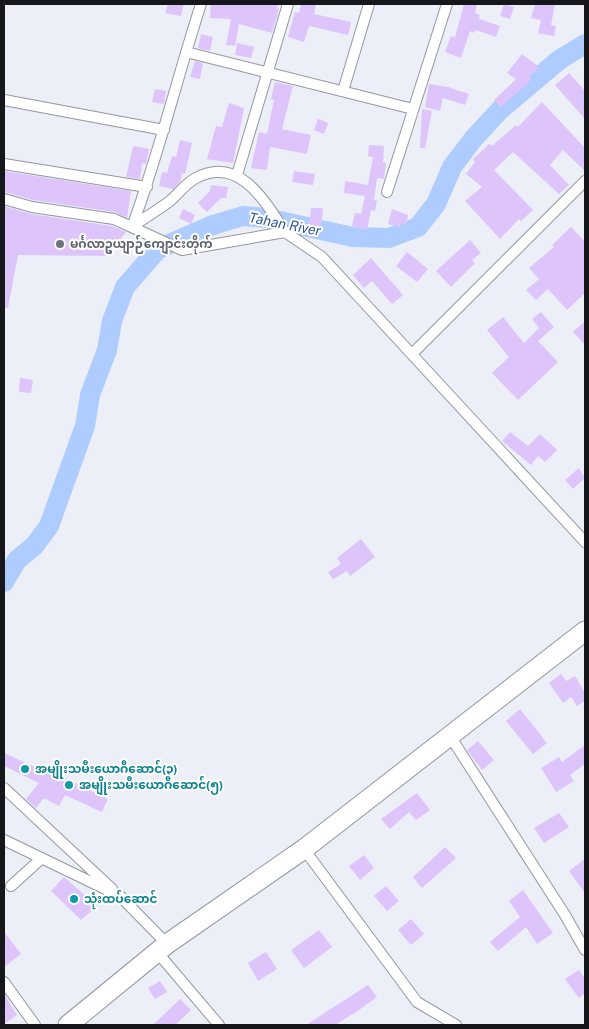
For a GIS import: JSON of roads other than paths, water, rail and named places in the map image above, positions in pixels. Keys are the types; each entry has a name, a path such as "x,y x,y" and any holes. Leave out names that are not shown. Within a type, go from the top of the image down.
{"highway":[{"path":"68,1025 162,948 304,849 399,773 450,736 585,630"}],"street":[{"path":"132,227 147,187 186,52 202,4"},
{"path":"237,175 288,4"},
{"path":"343,91 369,4"},
{"path":"387,192 447,4"},
{"path":"186,52 268,71 413,109"},
{"path":"4,100 164,130"},
{"path":"4,164 147,187"},
{"path":"132,227 170,201 195,178 222,170 237,175 266,202 285,232 322,256 585,542"},
{"path":"412,353 585,181"},
{"path":"4,199 32,206 114,219 182,250 285,232"},
{"path":"450,736 565,915 585,950"},
{"path":"4,788 120,896 162,948 219,1025"},
{"path":"4,840 120,896"},
{"path":"304,849 417,1002 456,1025"},
{"path":"11,886 42,858"},
{"path":"4,982 35,1025"}],"waterway":[{"name":"Tahan River","path":"4,582 17,560 34,546 49,526 85,426 90,395 107,350 112,321 125,287 158,249 213,225 243,216 266,218 353,237 389,238 418,227 436,204 452,167 474,138 500,110 559,60 585,44"}],"place":[{"name":"မင်္ဂလာဥယျာဉ်ကျောင်းတိုက်","path":"60,244"},
{"name":"အမျိုးသမီးယောဂီဆောင်(၃)","path":"25,769"},
{"name":"အမျိုးသမီးယောဂီဆောင်(၅)","path":"69,785"},
{"name":"သုံးထပ်ဆောင်","path":"74,899"}]}
